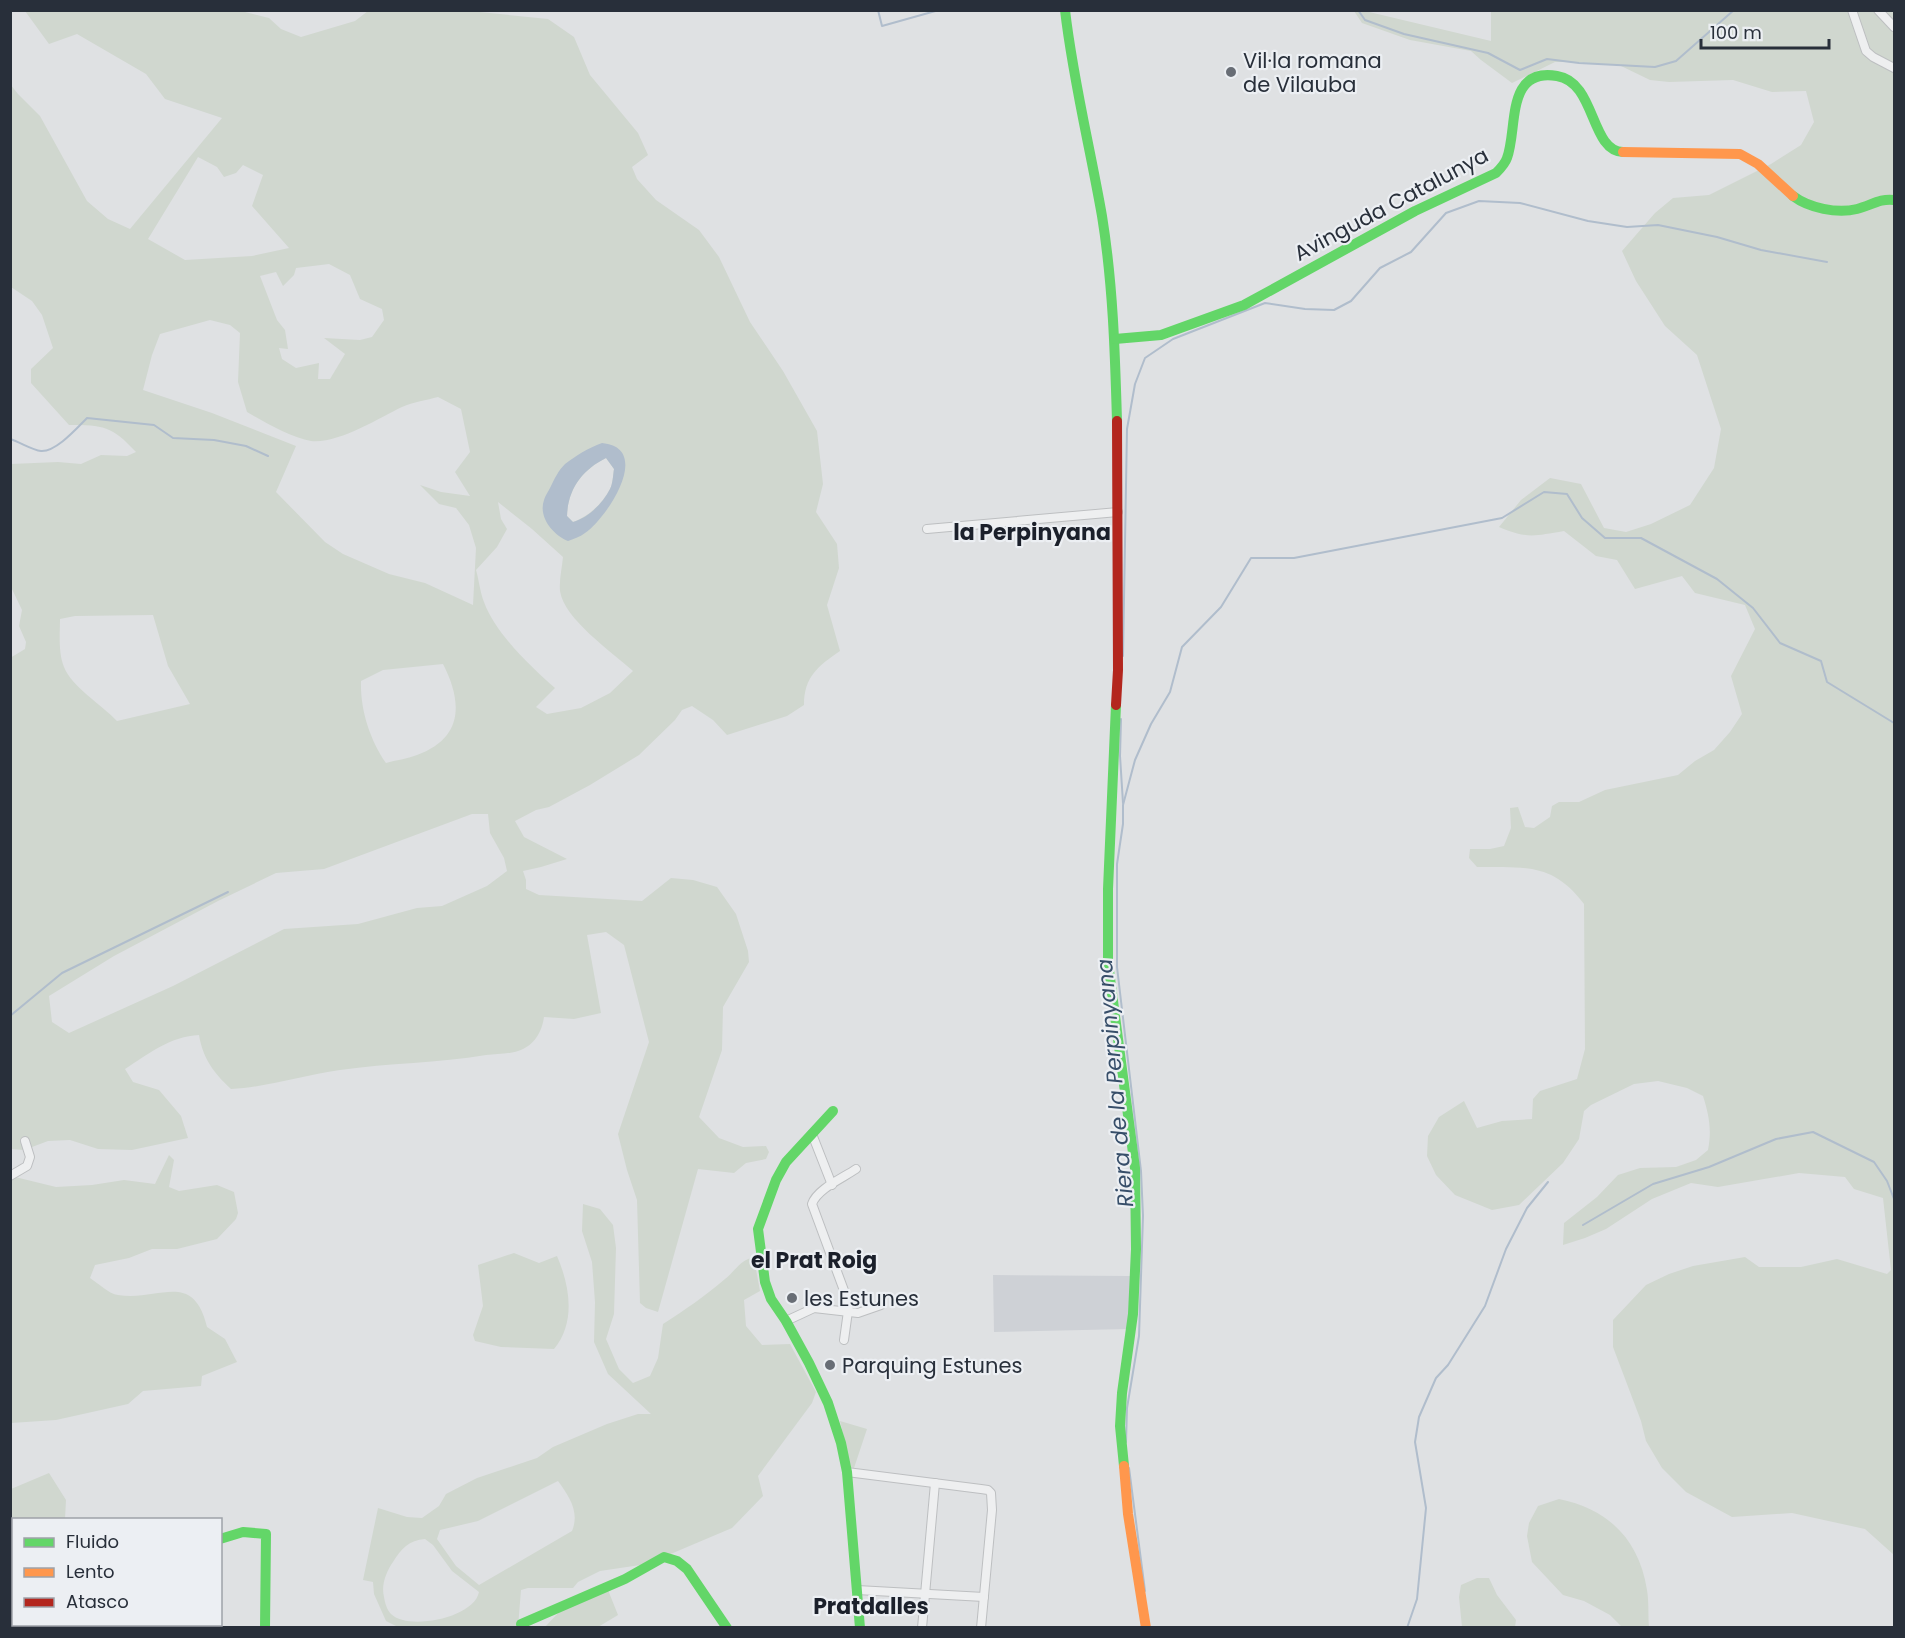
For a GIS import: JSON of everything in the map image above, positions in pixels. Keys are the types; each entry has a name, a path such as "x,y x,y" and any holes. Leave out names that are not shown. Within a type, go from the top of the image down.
{"street":[{"path":"1065,10 1069,46 1102,218 1115,339 1118,512 1117,692 1108,889 1108,963 1135,1168 1136,1250 1133,1314 1122,1393 1120,1434 1128,1514 1146,1628"},
{"path":"1852,10 1866,51 1894,68"},
{"path":"1878,10 1894,27"},
{"name":"Avinguda Catalunya","path":"1115,339 1168,333 1244,305 1414,211 1496,172 1502,167 1508,155 1511,119 1519,94 1528,82 1540,77 1560,77 1576,86 1606,143 1618,152 1740,154 1757,162 1793,197 1817,207 1849,210 1884,199 1894,200"},
{"path":"927,529 1118,512"},
{"path":"833,1111 786,1162 758,1229 765,1282 771,1299 786,1322 828,1403 841,1443 848,1472 860,1628"},
{"path":"812,1134 832,1185"},
{"path":"10,1176 27,1166 30,1157 25,1141"},
{"path":"844,1340 846,1312 849,1304 812,1204 813,1200 856,1169"},
{"path":"786,1322 814,1308 858,1313 881,1305"},
{"path":"848,1472 981,1488 991,1493 992,1510 981,1628"},
{"path":"922,1628 935,1483"},
{"path":"222,1538 237,1532 254,1531 266,1534 264,1628"},
{"path":"521,1624 626,1579 664,1557 677,1561 687,1569 727,1628"},
{"path":"857,1590 984,1597"}],"shaded area":[{"path":"460,10 548,19 574,37 590,75 638,133 648,155 632,167 637,179 656,200 699,230 719,257 750,322 783,371 817,431 823,484 816,512 837,544 839,568 827,605 840,651 814,673 807,687 804,705 787,716 727,735 713,720 692,706 682,710 675,720 639,755 549,807 536,810 515,821 524,837 567,859 523,871 526,889 539,895 642,901 671,878 693,880 717,887 736,914 748,951 749,962 723,1007 722,1050 699,1117 719,1138 743,1147 766,1146 769,1152 766,1159 746,1163 734,1173 698,1169 658,1312 640,1303 637,1200 618,1134 649,1042 624,945 606,932 587,935 601,1013 574,1019 544,1017 536,1038 524,1049 450,1060 340,1070 259,1086 231,1089 210,1065 199,1035 189,1036 169,1042 125,1069 133,1082 159,1090 181,1116 188,1138 132,1150 98,1149 70,1140 48,1141 24,1150 11,1149 10,658 25,649 26,642 19,626 22,610 11,587 11,464 58,462 81,464 101,455 127,456 136,452 120,437 106,429 69,425 31,383 31,369 53,348 42,315 32,301 11,287 10,84 40,116 87,201 108,219 130,229 222,118 165,99 146,74 77,34 49,44 25,11 241,11 269,18 281,29 301,37 355,21 368,11","holes":["198,157 217,167 224,177 236,173 243,165 263,175 252,206 289,248 252,256 185,260 148,239","329,264 350,275 360,299 382,309 384,320 372,337 360,340 324,338 345,354 330,379 318,379 319,363 296,368 282,359 279,348 288,349 285,330 277,320 260,276 276,272 283,286 294,275 296,268","210,320 230,325 240,333 238,382 247,412 287,433 311,441 322,441 346,434 406,405 438,397 461,409 470,452 455,472 470,496 441,492 420,485 439,504 456,508 469,525 476,548 473,605 425,583 389,574 343,554 325,542 276,492 296,446 212,413 143,390 160,334","606,458 614,469 611,487 594,509 573,522 567,516 570,497 578,481 590,468","498,502 563,557 560,578 563,602 579,624 633,671 610,693 581,708 547,714 536,707 555,688 525,660 505,637 496,626 484,602 476,570 497,547 507,529 501,519","153,615 168,666 190,704 117,721 73,681 64,667 61,655 60,619 75,616","443,664 450,678 456,705 451,729 432,748 386,763 367,724 362,702 361,681 383,670","472,814 488,814 490,833 504,858 507,871 487,886 442,906 417,908 358,924 284,929 173,986 69,1033 52,1022 49,996 114,956 276,873 324,869"]},
{"path":"1354,11 1365,11 1491,41 1491,11 1894,11 1894,1555 1865,1529 1792,1513 1732,1517 1686,1492 1662,1468 1646,1441 1641,1421 1613,1347 1613,1320 1646,1285 1693,1266 1745,1257 1759,1267 1801,1267 1837,1259 1887,1274 1891,1270 1883,1198 1854,1189 1845,1177 1799,1173 1718,1187 1691,1183 1652,1199 1606,1229 1563,1245 1564,1223 1597,1197 1618,1175 1640,1168 1676,1167 1696,1160 1708,1150 1709,1123 1703,1096 1687,1088 1658,1081 1634,1084 1591,1105 1584,1111 1579,1139 1563,1163 1519,1205 1492,1210 1455,1195 1436,1175 1427,1156 1428,1136 1439,1117 1464,1101 1477,1128 1502,1121 1532,1119 1533,1099 1540,1091 1577,1079 1585,1049 1584,904 1572,890 1549,874 1524,868 1477,867 1469,858 1470,849 1504,846 1511,828 1510,808 1518,807 1525,827 1534,828 1550,817 1552,806 1559,802 1579,802 1605,790 1678,775 1695,761 1714,750 1742,714 1731,676 1755,629 1745,605 1695,593 1682,576 1635,589 1617,560 1596,556 1564,531 1531,535 1499,527 1521,500 1550,478 1581,484 1604,528 1626,532 1651,524 1690,505 1714,468 1721,429 1697,355 1665,326 1636,281 1622,251 1655,213 1673,198 1709,195 1771,164 1801,145 1814,122 1806,91 1772,92 1733,80 1669,82 1650,80 1619,65 1575,62 1555,62 1512,83 1471,51 1410,40 1362,23"},
{"path":"169,1155 174,1160 169,1187 179,1191 217,1185 234,1192 238,1213 236,1219 217,1239 177,1249 152,1249 129,1258 95,1265 90,1278 118,1295 183,1293 193,1299 201,1309 207,1327 225,1339 237,1362 202,1376 201,1386 143,1391 128,1404 56,1420 11,1423 11,1176 56,1187 124,1180 155,1184"},
{"path":"583,1204 600,1209 613,1225 616,1248 614,1314 606,1339 619,1369 633,1383 650,1376 658,1358 663,1324 702,1297 740,1264 751,1258 755,1264 760,1291 744,1300 746,1326 762,1345 790,1344 816,1392 812,1403 758,1476 763,1496 732,1528 647,1564 600,1571 578,1582 573,1588 521,1590 518,1627 398,1627 386,1621 374,1594 373,1582 363,1580 378,1508 407,1517 422,1518 439,1506 446,1494 477,1478 537,1458 553,1447 607,1424 638,1414 651,1414 608,1374 594,1342 595,1302 592,1262 582,1231","holes":["558,1481 574,1511 572,1531 479,1585 456,1566 437,1539 440,1530 478,1521","425,1539 433,1545 452,1571 479,1592 466,1609 453,1615 425,1621 399,1619 391,1614 386,1606 383,1592 385,1579 390,1566 402,1549 414,1541"]},
{"path":"514,1253 539,1263 557,1256 562,1268 568,1292 568,1316 566,1328 554,1349 501,1347 475,1341 473,1335 483,1306 478,1265"},
{"path":"993,1275 1130,1276 1128,1329 994,1332"},
{"path":"840,1421 867,1429 854,1468 851,1467"},
{"path":"49,1473 66,1500 65,1518 12,1518 12,1626 56,1627 11,1627 11,1489"},
{"path":"1559,1499 1592,1510 1618,1529 1629,1541 1643,1572 1648,1595 1649,1627 1622,1627 1610,1615 1584,1601 1563,1595 1532,1562 1527,1536 1529,1523 1538,1506"},
{"path":"1477,1578 1489,1578 1497,1595 1516,1620 1515,1627 1462,1627 1459,1597 1461,1585"},
{"path":"608,1590 618,1615 598,1627 544,1628 563,1608"}],"water":[{"path":"602,443 617,448 624,457 625,470 621,485 604,514 594,525 583,534 568,541 548,525 543,513 544,500 565,464","holes":["606,458 614,469 611,487 603,500 589,513 573,522 567,516 568,506 578,481 590,468"]}],"waterway":[{"path":"878,10 882,26 939,10"},
{"path":"1358,10 1365,20 1404,34 1488,53 1520,70 1547,59 1655,67 1676,61 1734,10"},
{"path":"1123,656 1127,429 1135,384 1145,358 1173,339 1265,303 1305,309 1334,310 1351,301 1380,268 1411,252 1446,213 1479,201 1520,203 1588,221 1627,227 1658,225 1717,237 1761,250 1827,262"},
{"path":"10,439 37,450 47,450 66,439 87,418 154,425 173,438 214,440 246,446 268,456"},
{"name":"Riera de la Perpinyana","path":"1126,1442 1127,1408 1139,1336 1143,1216 1141,1171 1117,967 1117,864 1123,824 1123,805 1135,760 1151,724 1170,692 1182,647 1221,607 1251,558 1294,558 1502,518 1544,492 1567,494 1582,518 1605,538 1641,538 1717,579 1753,608 1780,643 1821,661 1827,682 1894,723"},
{"path":"1121,719 1120,756 1123,803"},
{"path":"10,1016 62,973 228,892"},
{"path":"1583,1225 1653,1184 1709,1167 1776,1139 1813,1132 1874,1162 1887,1181 1894,1199"},
{"path":"1407,1628 1417,1599 1426,1508 1415,1442 1419,1417 1436,1378 1448,1365 1485,1306 1506,1249 1527,1208 1548,1182"},
{"path":"1894,1280 1894,1287"},
{"name":"Riera de la Perpinyana","path":"1129,1468 1145,1591"}],"traffic: fast":[{"path":"1065,10 1072,62 1106,242 1113,318 1117,421"},
{"path":"1115,339 1161,335 1244,305 1415,211 1496,173 1507,158 1521,90 1529,81 1540,76 1557,76 1570,81 1586,102 1604,141 1612,149 1623,152"},
{"path":"1793,196 1815,207 1841,211 1857,209 1884,200 1894,200"},
{"path":"1116,705 1108,889 1108,963 1135,1168 1136,1249 1133,1314 1122,1393 1120,1426 1124,1466"},
{"path":"833,1111 786,1162 776,1180 758,1229 765,1282 771,1299 809,1363 828,1403 841,1443 847,1472 860,1628"},
{"path":"222,1538 243,1532 266,1534 265,1628"},
{"path":"521,1624 625,1579 664,1557 677,1561 687,1569 727,1628"}],"traffic: slow":[{"path":"1623,152 1740,154 1758,164 1793,196"},
{"path":"1124,1466 1128,1514 1146,1628"}],"traffic: jam":[{"path":"1116,705 1118,670 1117,421"}],"place":[{"name":"Vil·la romana de Vilauba","path":"1231,72"},
{"name":"les Estunes","path":"792,1298"},
{"name":"Parquing Estunes","path":"830,1365"}],"district":[{"name":"la Perpinyana","path":"1032,532"},
{"name":"el Prat Roig","path":"814,1260"},
{"name":"Pratdalles","path":"871,1606"}]}
